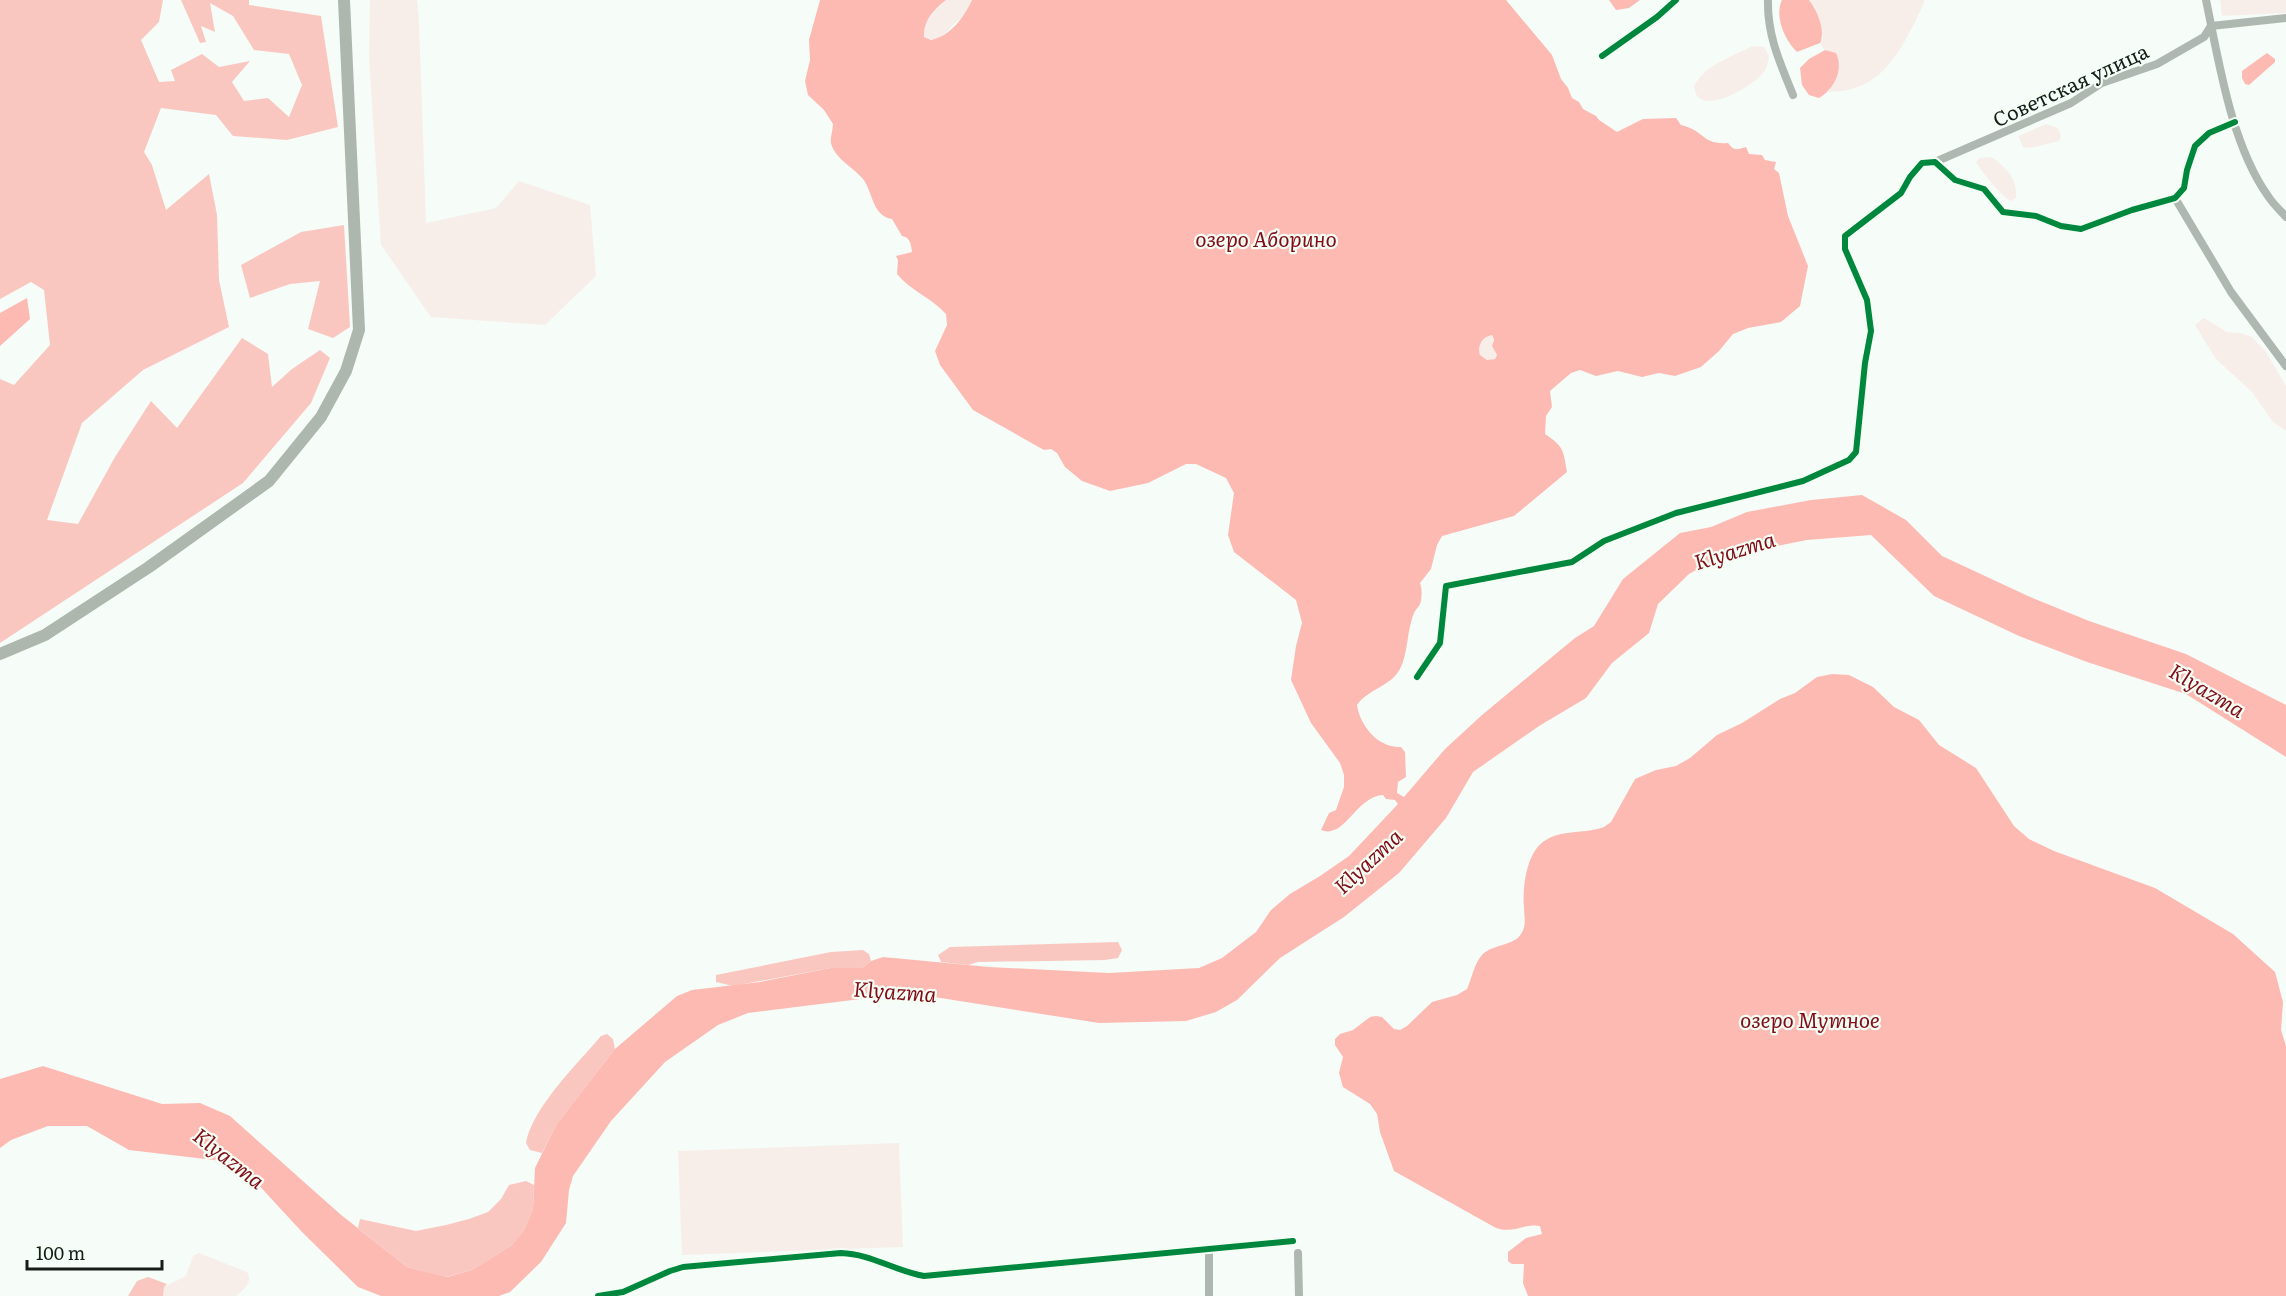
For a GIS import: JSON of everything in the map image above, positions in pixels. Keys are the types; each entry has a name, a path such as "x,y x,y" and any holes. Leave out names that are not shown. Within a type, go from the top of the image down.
{"main road":[{"path":"0,654 45,635 149,567 269,481 321,417 346,371 359,330 344,0"}],"street":[{"path":"1602,56 1657,17 1676,0"},
{"path":"1768,0 1767,22 1794,94"},
{"path":"2206,0 2220,72 2247,159 2268,196 2286,217"},
{"path":"2211,26 2286,18"},
{"name":"Советская улица","path":"1417,678 1440,643 1446,586 1572,562 1604,541 1676,513 1803,481 1849,460 1856,452 1865,363 1871,331 1867,300 1845,249 1845,236 1900,193 1922,163 1935,162 2071,103 2102,83 2157,64 2204,37 2211,26"},
{"path":"1935,162 1955,180 1984,189 2003,212 2036,216 2061,226 2081,230 2132,210 2175,198 2184,188 2195,146 2209,133 2235,122"},
{"path":"2175,198 2231,292 2286,366"},
{"path":"598,1296 623,1292 670,1271 683,1268 841,1253 865,1256 924,1275 1293,1241"},
{"path":"1209,1248 1209,1296"},
{"path":"1298,1252 1299,1296"}],"shaded area":[{"path":"0,0 163,0 159,22 141,40 159,82 175,81 171,70 202,54 219,67 250,61 232,82 244,101 268,98 289,117 302,85 289,54 254,50 233,16 210,3 215,32 201,26 206,42 200,43 181,0 249,0 249,5 321,16 338,127 287,140 233,136 216,115 161,108 144,152 152,165 166,210 209,174 217,215 219,280 229,327 143,370 82,423 47,520 78,524 115,457 151,401 177,428 242,338 268,354 272,387 292,369 320,350 330,358 311,403 243,483 0,643 0,379 14,385 50,345 44,290 31,282 0,299"},
{"path":"370,0 417,0 426,223 496,208 519,181 590,205 596,276 545,325 431,317 381,245 369,58"},
{"path":"946,0 972,0 964,17 942,36 934,39 924,38 925,27 930,16"},
{"path":"1809,0 1924,0 1924,3 1896,55 1877,76 1852,89 1828,92 1835,80 1836,54 1825,50 1820,43 1823,37 1814,7"},
{"path":"2220,0 2286,0 2286,13 2222,16"},
{"path":"1753,46 1764,47 1769,56 1763,73 1758,78 1741,90 1721,99 1703,100 1697,96 1694,87 1704,73 1720,62"},
{"path":"2046,124 2058,128 2061,136 2059,141 2030,148 2023,147 2018,136"},
{"path":"1991,157 2002,165 2013,179 2016,198 2011,201 1992,183 1976,162 1980,158"},
{"path":"344,225 350,327 333,338 308,329 320,281 290,284 250,298 241,265 301,232"},
{"path":"2204,318 2227,332 2252,337 2266,352 2286,386 2286,431 2273,422 2252,392 2216,359 2195,325"},
{"path":"1492,335 1497,355 1496,358 1487,361 1480,355 1479,348 1483,340"},
{"path":"1118,942 1122,950 1118,958 1105,960 978,962 968,965 941,962 938,955 950,947"},
{"path":"863,950 869,954 871,961 863,968 831,968 733,986 716,982 716,975 831,952"},
{"path":"607,1034 613,1039 615,1049 556,1125 542,1153 530,1150 526,1143 530,1129 546,1101 601,1036"},
{"path":"899,1143 903,1247 682,1255 678,1151"},
{"path":"526,1181 534,1185 533,1209 524,1230 511,1246 472,1270 446,1277 407,1267 358,1228 360,1219 416,1231 469,1219 488,1212 501,1199 509,1185"},
{"path":"199,1253 247,1272 249,1279 247,1286 236,1296 163,1296 164,1287 186,1276 193,1256"},
{"path":"148,1277 167,1284 164,1287 163,1296 128,1296 137,1281"}],"water":[{"name":"озеро Аборино","path":"820,0 946,0 934,11 925,26 924,37 931,40 951,30 972,0 1506,0 1552,55 1561,79 1572,98 1579,102 1583,109 1617,132 1643,119 1676,118 1681,125 1689,127 1708,140 1728,143 1736,149 1746,147 1749,154 1762,155 1765,160 1776,162 1774,169 1779,173 1788,216 1808,266 1800,306 1781,322 1748,328 1733,334 1701,367 1675,376 1659,373 1642,377 1618,371 1596,376 1580,370 1571,373 1550,391 1552,407 1546,416 1545,434 1562,449 1567,472 1514,516 1442,536 1437,545 1431,569 1420,583 1421,601 1412,619 1405,656 1400,669 1391,680 1367,695 1357,705 1366,728 1378,740 1401,747 1405,752 1406,777 1398,782 1397,793 1404,797 1445,749 1482,715 1575,638 1594,626 1623,579 1680,533 1711,527 1747,512 1811,500 1862,495 1906,520 1942,556 2028,596 2089,621 2186,654 2286,705 2286,757 2186,694 2087,662 2019,636 1934,596 1871,535 1807,540 1718,558 1689,574 1658,604 1649,633 1612,663 1586,698 1539,726 1473,772 1446,818 1399,873 1344,917 1280,958 1237,1000 1216,1012 1186,1021 1099,1023 909,993 748,1013 718,1025 665,1062 611,1121 573,1176 569,1190 566,1223 541,1262 510,1292 499,1296 381,1296 358,1287 302,1232 254,1180 222,1161 129,1150 87,1126 48,1126 11,1140 0,1148 0,1079 43,1066 162,1104 200,1103 230,1116 340,1214 407,1267 447,1277 472,1270 511,1246 524,1230 533,1209 535,1168 556,1125 615,1049 677,996 692,990 760,982 831,968 863,968 871,961 883,957 989,967 1109,973 1199,968 1222,958 1256,932 1271,910 1290,894 1349,856 1398,804 1395,800 1386,799 1383,795 1375,797 1361,806 1337,829 1321,830 1329,813 1336,810 1344,787 1344,775 1340,763 1311,723 1291,680 1302,623 1296,600 1234,552 1228,535 1234,493 1226,478 1196,464 1186,464 1148,483 1110,491 1082,481 1065,467 1057,453 1051,449 1044,450 973,410 940,365 935,351 947,325 946,314 897,274 896,256 912,252 910,241 902,236 892,219 880,213 863,179 836,154 831,143 833,124 824,110 808,95 805,81 810,60 809,40","holes":["1492,335 1494,340 1492,346 1497,355 1495,359 1487,360 1480,355 1480,345 1488,336"]},
{"path":"1609,0 1640,0 1629,8 1616,10"},
{"path":"1782,0 1809,0 1820,21 1822,38 1820,43 1797,52 1782,28 1779,14"},
{"path":"1825,50 1836,53 1839,66 1833,84 1819,98 1809,95 1802,85 1800,68 1809,59"},
{"path":"2267,53 2275,59 2275,62 2249,85 2245,84 2242,71"},
{"path":"27,298 30,319 0,346 0,313"},
{"name":"озеро Мутное","path":"1832,674 1849,675 1873,687 1894,707 1919,720 1939,745 1976,768 2014,826 2029,839 2054,851 2155,888 2233,934 2275,972 2283,1002 2281,1030 2286,1046 2286,1296 1528,1296 1523,1283 1524,1264 1512,1264 1508,1261 1508,1252 1526,1238 1542,1234 1540,1226 1508,1230 1496,1228 1394,1171 1380,1132 1377,1114 1370,1104 1343,1087 1339,1073 1343,1057 1335,1045 1335,1039 1340,1034 1353,1030 1370,1017 1376,1016 1382,1017 1394,1029 1400,1030 1432,1002 1457,995 1467,989 1482,955 1486,951 1513,941 1523,931 1525,880 1530,860 1540,845 1560,834 1604,827 1611,822 1635,779 1656,770 1676,766 1690,758 1717,735 1742,723 1780,699 1795,693 1817,677"}],"cycle path":[{"path":"1602,56 1657,17 1676,0"},
{"path":"1417,677 1440,643 1446,586 1572,562 1604,541 1676,513 1803,481 1849,460 1856,452 1865,363 1871,331 1867,300 1845,249 1845,236 1901,193 1910,177 1922,163 1935,162 1955,180 1984,189 2003,212 2036,216 2061,226 2081,229 2132,210 2175,198 2184,188 2195,146 2209,133 2235,122"},
{"path":"598,1296 623,1292 683,1267 841,1253 863,1256 924,1276 1293,1241"}],"water label":[{"name":"Klyazma","path":"1734,549"},
{"name":"Klyazma","path":"2208,689"},
{"name":"Klyazma","path":"1367,860"},
{"name":"Klyazma","path":"895,990"},
{"name":"Klyazma","path":"230,1157"}]}
